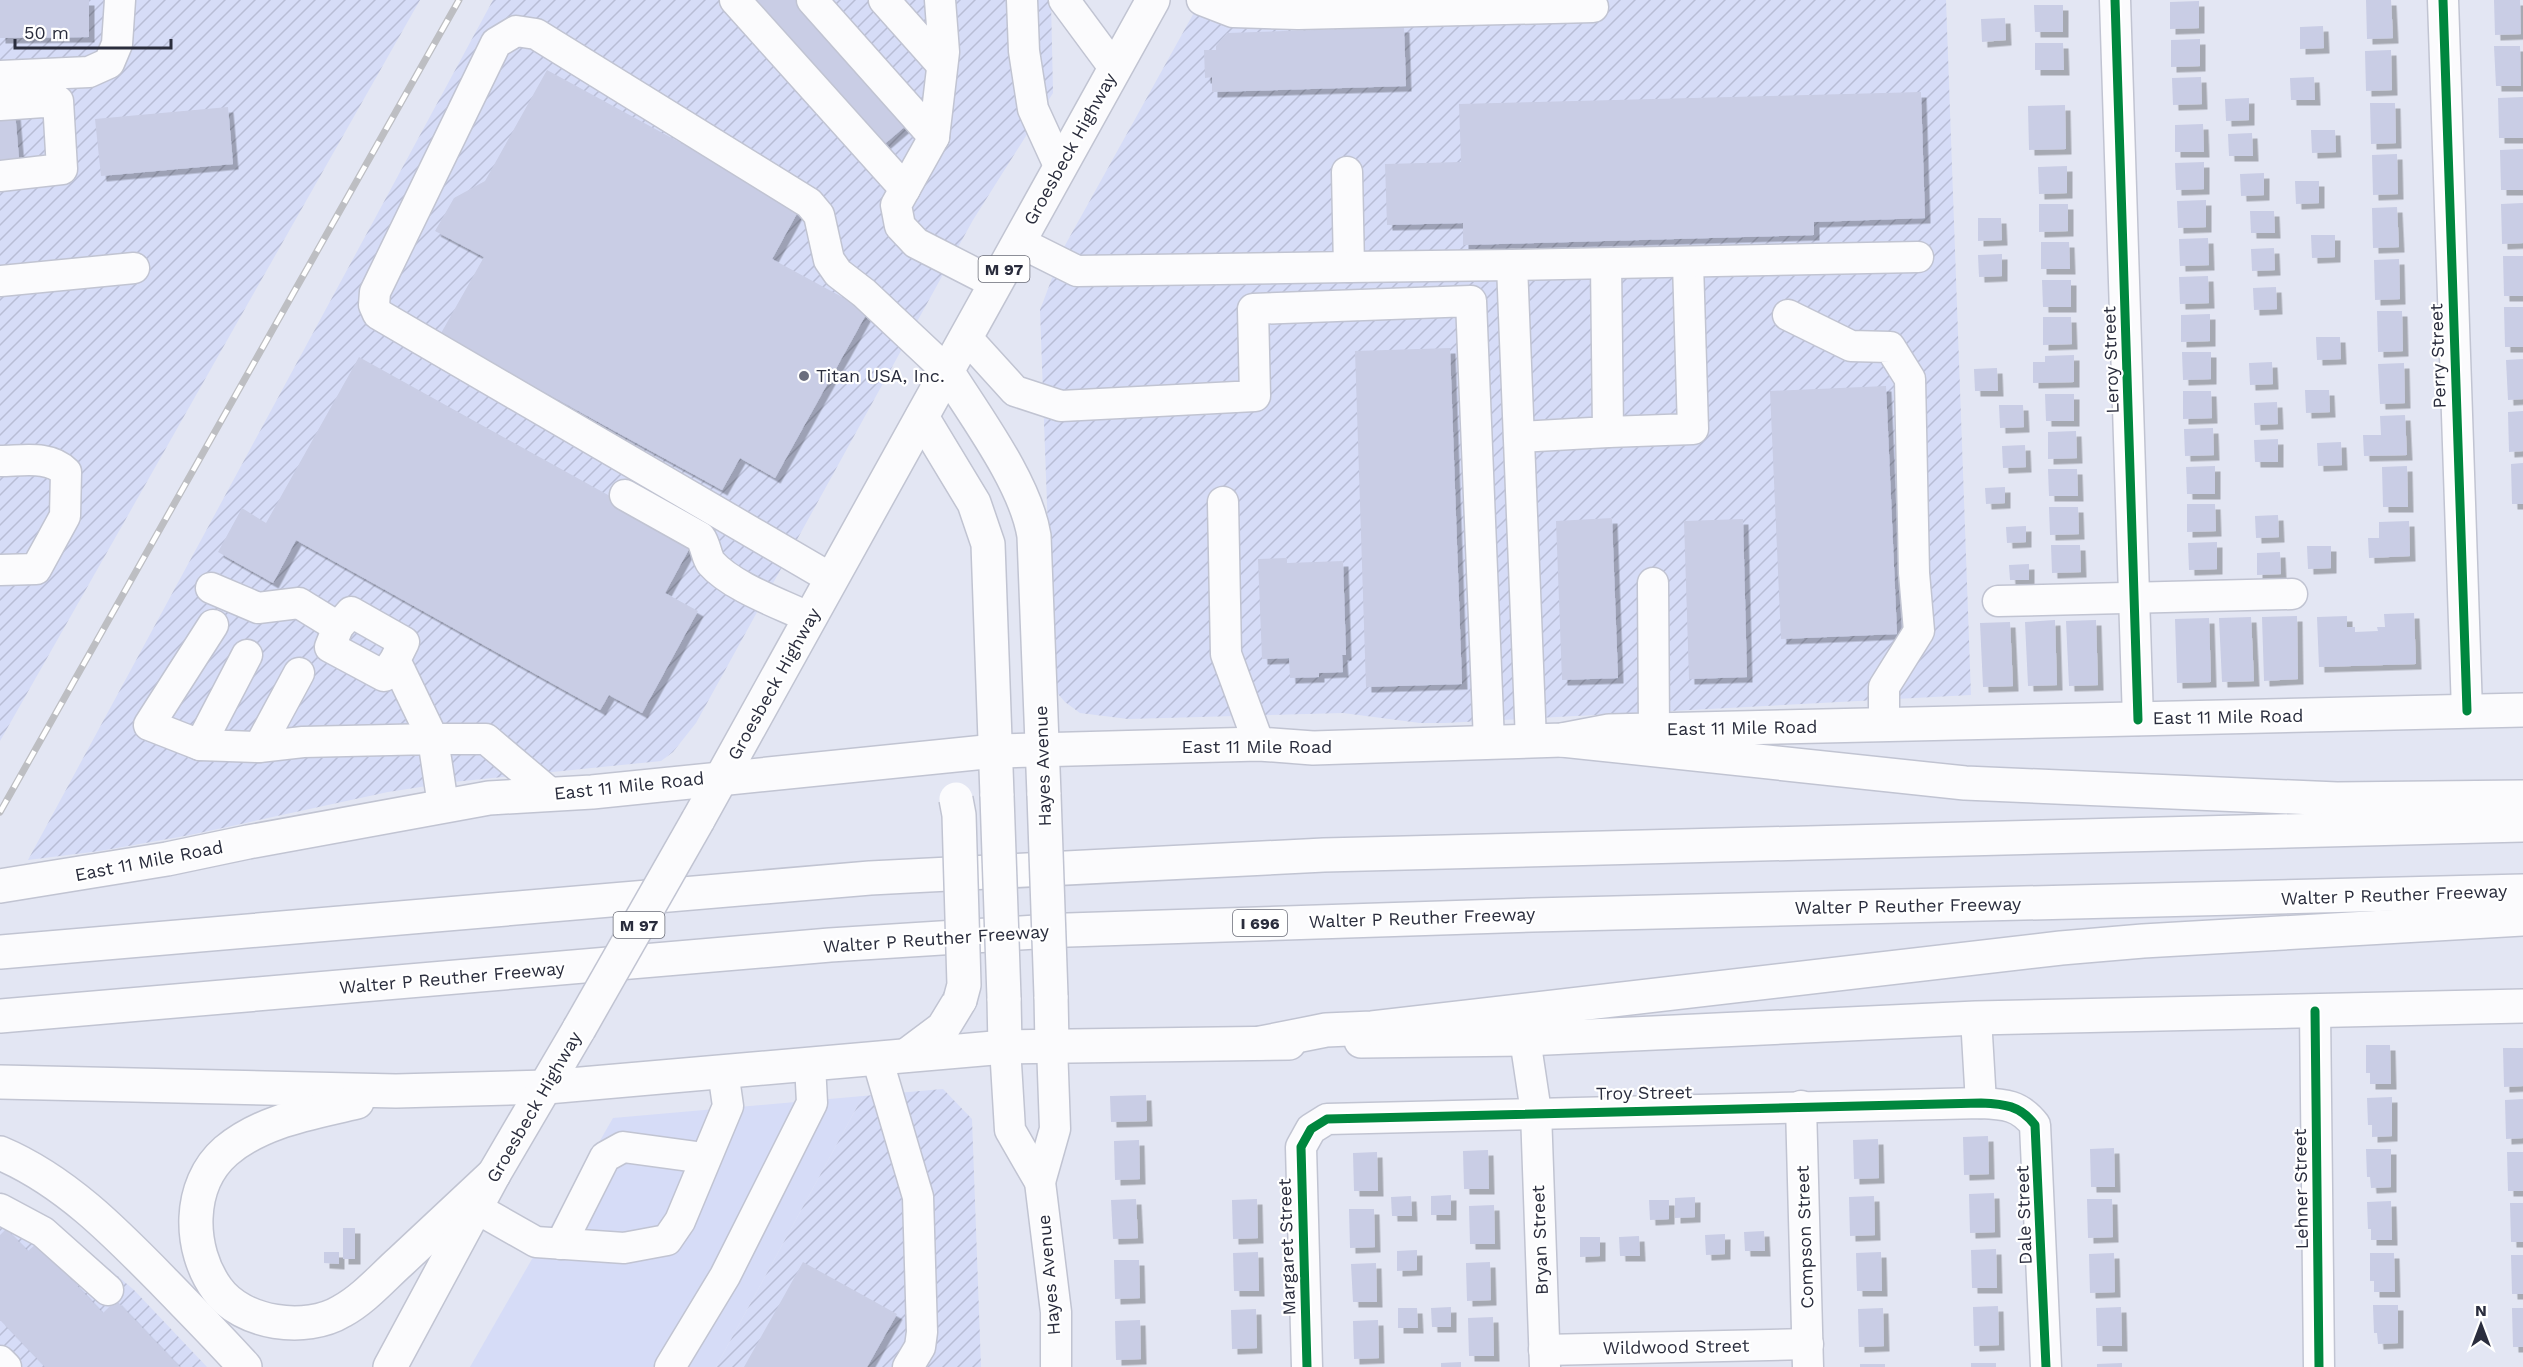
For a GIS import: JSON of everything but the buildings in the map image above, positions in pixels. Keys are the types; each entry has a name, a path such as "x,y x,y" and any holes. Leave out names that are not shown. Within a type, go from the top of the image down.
{"main road":[{"name":"Groesbeck Highway","path":"397,1365 494,1174 547,1087 723,777 1154,0"},
{"name":"Hayes Avenue","path":"948,370 1017,486 1031,516 1034,536 1052,1045"},
{"name":"Hayes Avenue","path":"922,417 974,502 988,544 1005,1047"},
{"name":"East 11 Mile Road","path":"0,886 167,859 489,798 995,751 1259,744 1313,748 1547,740 1609,731 2523,710"},
{"path":"1547,740 1965,783 2337,799 2523,797"},
{"path":"892,1056 943,1028 960,1000 964,985 956,799 943,778 917,758"},
{"path":"0,952 918,875 1324,855 2523,825"},
{"name":"Walter P Reuther Freeway","path":"0,1016 818,946 1068,930 1521,915 2523,891"},
{"path":"1261,1043 1326,1030 1372,1028 2061,948 2143,941 2523,919"},
{"path":"0,1082 396,1091 547,1087 892,1056 1052,1045 1525,1039 1976,1018 2523,1006"},
{"path":"396,1091 273,1123 235,1145 211,1167 200,1195 195,1223 198,1251 217,1290 235,1306 284,1323 315,1321 341,1312 369,1292 494,1174"},
{"path":"0,1153 18,1161 51,1182 103,1220 244,1367"}],"street":[{"path":"0,76 89,72 109,63 117,44 120,0"},
{"path":"735,0 869,152 905,189"},
{"path":"812,0 934,137"},
{"path":"884,0 942,65"},
{"path":"940,0 944,52 934,137 896,205 900,226 916,243 996,284"},
{"path":"1022,0 1024,51 1033,109 1060,168"},
{"path":"1064,0 1115,69"},
{"path":"1202,0 1233,12 1298,14 1593,7"},
{"name":"Leroy Street","path":"2115,0 2138,720"},
{"name":"Perry Street","path":"2443,0 2467,711"},
{"path":"832,579 378,314 374,305 375,292 496,43 516,31 536,34 809,203 819,215 829,260 838,273 864,293 948,370"},
{"path":"0,105 58,101 62,169 0,176"},
{"path":"1347,172 1349,267"},
{"path":"1019,242 1077,271 1688,263 1918,257"},
{"path":"1519,436 1693,429 1688,263"},
{"path":"1606,264 1608,432"},
{"path":"1512,265 1519,436 1547,740"},
{"path":"0,280 135,268"},
{"path":"966,337 1015,391 1061,406 1255,396 1253,309 1471,301 1489,742"},
{"path":"1788,315 1851,346 1890,347 1910,379 1914,573 1918,632 1884,687 1884,725"},
{"path":"0,461 44,460 57,463 66,472 65,516 36,569 0,570"},
{"path":"625,495 700,537 706,546 709,560 723,574 810,618"},
{"path":"1223,502 1226,654 1246,702 1259,744"},
{"path":"1653,583 1654,730"},
{"path":"212,588 258,608 299,603 338,627 351,612 404,642 394,660 433,739 443,805"},
{"path":"1998,601 2292,594"},
{"path":"213,625 149,725 200,746 258,747 303,742 486,739 550,794"},
{"path":"200,746 247,655"},
{"path":"258,747 299,673"},
{"name":"Lehner Street","path":"2315,1011 2319,1367"},
{"path":"1976,1018 1981,1103"},
{"name":"Bryan Street","path":"1525,1039 1536,1112 1544,1358"},
{"name":"Hayes Avenue","path":"1052,1045 1055,1129 1040,1182 1056,1312 1056,1367"},
{"name":"Hayes Avenue","path":"1005,1047 1010,1130 1040,1182"},
{"path":"892,1056 918,1197 922,1332 920,1347 908,1367"},
{"path":"670,1367 725,1276 812,1103 810,1064"},
{"path":"476,1208 536,1242 624,1248 667,1240 680,1221 704,1158 728,1106 723,1071"},
{"name":"Troy Street","path":"1311,1129 1327,1119 1536,1112 1981,1103"},
{"name":"Dale Street","path":"1981,1103 2015,1107 2028,1115 2035,1125 2046,1367"},
{"name":"Compson Street","path":"1801,1106 1808,1355"},
{"name":"Margaret Street","path":"1307,1367 1300,1157 1304,1138 1311,1129"},
{"path":"561,1244 605,1157 623,1147 704,1158"},
{"path":"0,1209 44,1232 108,1290"},
{"name":"Wildwood Street","path":"1544,1358 1808,1355"},
{"path":"0,1361 6,1367"}],"shaded area":[{"path":"0,0 420,0 0,741"},
{"path":"493,0 1051,0 1053,93 973,220 696,723 673,752 661,761 453,782 388,792 190,835 100,851 28,860"},
{"path":"1201,0 1946,0 1971,695 1445,723 1420,723 1343,713 1128,719 1080,713 1065,702 1058,694 1053,671 1040,310 1063,249"},
{"path":"943,1089 972,1119 981,1367 716,1367 863,1096"},
{"path":"863,1096 716,1367 470,1367 613,1118"},
{"path":"0,1199 80,1244 134,1290 207,1367 0,1367"}],"railway":[{"path":"0,812 459,0"}],"cycle path":[{"path":"2115,0 2138,720"},
{"path":"2443,0 2467,711"},
{"path":"2315,1011 2319,1367"},
{"path":"1307,1367 1301,1147 1311,1129 1327,1119 1981,1103 2011,1107 2023,1113 2035,1125 2046,1367"}],"place":[{"name":"Titan USA, Inc.","path":"804,376"}]}
